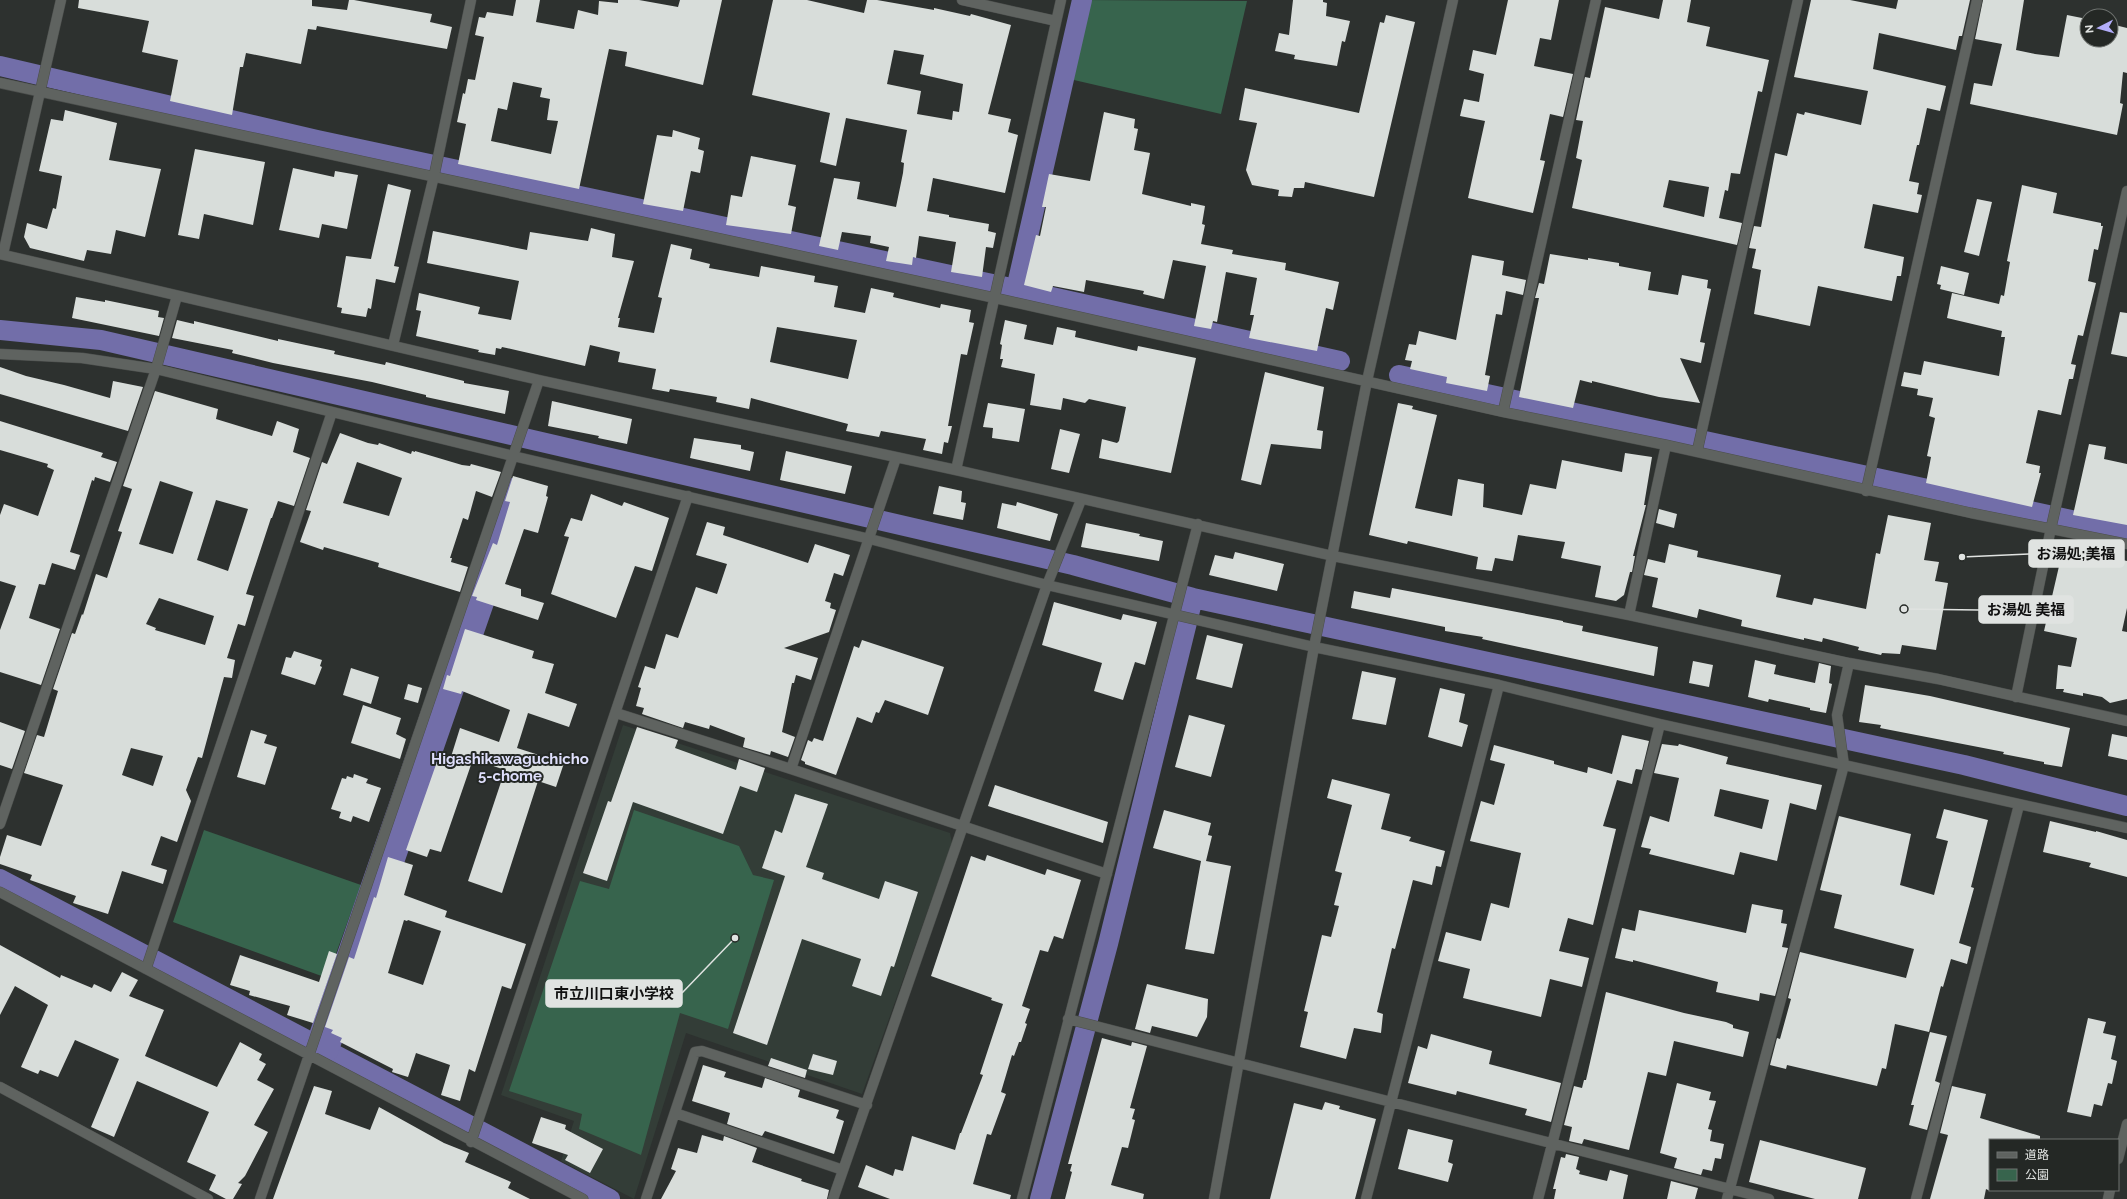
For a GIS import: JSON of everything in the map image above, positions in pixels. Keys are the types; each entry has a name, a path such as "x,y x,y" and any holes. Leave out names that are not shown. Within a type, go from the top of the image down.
{"street":[{"path":"61,0 1,254 539,380 956,470 1081,500 1198,524 1333,556 1629,615 2127,721"},
{"path":"393,346 434,176 471,0"},
{"path":"962,0 1056,21"},
{"path":"956,470 1061,0"},
{"path":"1214,1199 1237,1061 1315,644 1367,381 1454,0"},
{"path":"1503,412 1596,0"},
{"path":"1697,452 1798,0"},
{"path":"1866,490 1977,0"},
{"path":"0,83 995,298 1503,412 1666,445 1866,490 2127,544"},
{"path":"2016,697 2051,528 2127,191"},
{"path":"0,824 156,369 177,296"},
{"path":"0,354 82,358 156,369 513,456 870,539 1047,585 1177,613 1197,620 1315,644 1499,685 1660,724 2127,828"},
{"path":"260,1199 539,380"},
{"path":"146,969 332,412"},
{"path":"1629,615 1666,445"},
{"path":"791,769 870,539 896,458"},
{"path":"471,1142 688,496"},
{"path":"833,1199 964,827 1047,585 1081,500"},
{"path":"1022,1199 1068,1018 1177,613 1198,524"},
{"path":"1728,1194 1844,765 1836,715 1849,663"},
{"path":"1366,1199 1499,685"},
{"path":"616,714 791,769 1107,874"},
{"path":"1538,1199 1660,724"},
{"path":"1916,1199 2019,805"},
{"path":"0,892 310,1055 471,1142 583,1199"},
{"path":"1068,1018 1553,1142 1728,1194 1769,1199"},
{"path":"646,1199 695,1052 702,1051 866,1105"},
{"path":"0,1086 208,1199"},
{"path":"675,1113 843,1170"},
{"path":"2119,1155 2127,1124"}],"shaded area":[{"path":"623,725 950,833 952,843 862,1094 686,1033 634,1199 561,1161 574,1121 501,1095"}],"green space":[{"path":"1079,0 1247,1 1221,114 1061,77"},
{"path":"634,810 739,846 753,875 774,880 728,1029 680,1013 641,1155 579,1129 582,1114 509,1091 580,881 609,889"},
{"path":"204,830 361,885 327,978 173,922"}],"building":[{"path":"79,0 312,0 312,6 347,10 349,0 354,0 432,14 430,22 452,27 447,49 317,26 316,30 308,29 301,64 246,53 243,67 240,67 232,115 170,101 178,60 142,52 149,21 78,8"},
{"path":"516,0 540,0 536,22 574,29 578,10 598,15 599,1 618,3 618,0 639,0 678,7 680,0 722,0 703,85 625,66 627,52 609,49 579,189 458,164 466,124 457,122 463,93 465,94 468,79 475,80 484,37 475,35 479,17 485,18 487,12 513,16","holes":["513,82 542,88 540,97 550,99 547,120 558,121 551,154 491,141 498,108 507,110"]},
{"path":"773,0 807,0 864,13 867,0 877,0 934,10 934,8 970,16 971,14 1011,25 988,114 1011,119 1008,132 1018,135 1005,193 933,178 927,211 949,215 949,217 989,224 988,231 996,233 993,248 986,247 982,277 951,272 956,242 919,236 916,258 913,257 912,265 886,261 889,247 870,243 871,236 842,232 838,250 819,246 834,178 860,182 857,199 896,207 903,173 904,163 901,162 907,130 846,118 836,166 820,162 830,113 752,95","holes":["894,50 924,55 920,74 963,84 959,112 953,111 952,120 917,114 921,91 887,84"]},
{"path":"1293,0 1323,0 1323,2 1327,3 1326,16 1350,21 1345,42 1342,41 1337,66 1294,59 1295,55 1275,51 1279,33 1289,35"},
{"path":"1508,0 1559,0 1551,40 1540,38 1534,66 1573,74 1563,117 1550,114 1540,160 1545,161 1533,213 1468,198 1485,121 1460,116 1464,99 1479,102 1484,74 1469,70 1473,50 1496,55"},
{"path":"1663,0 1691,0 1687,22 1710,27 1706,46 1769,60 1762,92 1758,91 1740,174 1731,173 1728,191 1725,190 1719,218 1742,223 1737,245 1572,208 1582,160 1576,158 1583,121 1576,120 1585,77 1590,78 1605,7 1659,19","holes":["1669,180 1709,187 1704,217 1663,207"]},
{"path":"1811,0 1850,0 1896,9 1898,0 1970,0 1962,36 1959,36 1956,50 1879,33 1873,69 1946,86 1940,111 1927,108 1909,181 1919,183 1917,194 1922,195 1918,213 1873,204 1864,248 1904,257 1901,276 1897,276 1892,301 1818,286 1810,326 1754,314 1761,270 1752,268 1756,249 1749,248 1754,226 1761,227 1775,153 1787,156 1797,113 1804,115 1805,112 1861,125 1868,91 1794,77"},
{"path":"1983,0 2024,0 2016,50 2035,54 2059,57 2067,15 2079,17 2079,48 2119,48 2119,26 2127,28 2127,73 2123,72 2120,103 2123,104 2117,135 1970,104 1974,83 1992,86 2002,44 1975,39"},
{"path":"1386,15 1415,22 1374,197 1305,182 1304,188 1294,188 1292,197 1278,196 1279,190 1252,185 1246,170 1257,123 1239,120 1245,88 1359,113 1380,22 1384,23"},
{"path":"65,110 117,123 109,160 161,169 145,237 116,230 111,254 87,250 84,261 30,248 24,237 27,223 47,229 53,208 56,209 62,176 39,171 51,119 63,121"},
{"path":"1104,112 1135,119 1134,128 1138,129 1134,150 1150,153 1142,194 1191,206 1191,203 1205,206 1202,224 1205,225 1201,244 1233,250 1232,254 1286,263 1285,270 1339,282 1333,310 1326,308 1317,351 1249,338 1254,315 1250,315 1257,278 1226,272 1217,322 1213,321 1211,329 1194,326 1206,266 1173,260 1164,299 1143,294 1144,291 1086,280 1084,292 1053,286 1051,292 1024,285 1036,235 1040,236 1046,207 1042,207 1049,174 1090,181"},
{"path":"673,130 700,138 698,149 704,151 700,173 691,171 683,211 643,204 657,135 672,137"},
{"path":"195,149 265,162 253,225 204,214 199,239 178,235"},
{"path":"751,156 796,165 788,205 796,207 791,234 726,225 731,195 742,197"},
{"path":"293,168 334,177 335,171 358,175 347,229 322,224 319,238 279,230"},
{"path":"388,184 411,190 394,266 399,267 395,283 376,279 371,309 368,308 366,317 341,313 342,308 337,307 346,256 371,259"},
{"path":"2022,185 2057,193 2053,213 2101,223 2101,226 2103,226 2098,250 2094,249 2088,281 2096,283 2083,336 2078,335 2071,364 2076,365 2073,379 2069,379 2061,415 2038,410 2026,463 2040,466 2039,473 2041,473 2032,507 1926,483 1931,457 1927,456 1935,418 1929,416 1933,398 1917,395 1918,389 1901,386 1904,372 1921,375 1924,361 1999,376 2005,337 2001,337 2002,331 1947,318 1952,293 1999,304 2001,295 2004,296 2010,262 2007,261"},
{"path":"1977,199 1992,202 1979,256 1964,252"},
{"path":"591,228 615,234 612,257 634,261 618,318 620,318 618,327 654,333 662,298 658,297 671,244 692,249 690,259 710,264 709,268 759,277 761,266 815,276 814,282 838,286 834,307 865,313 871,288 894,293 893,297 940,308 941,304 971,310 969,322 974,323 967,355 961,354 948,426 952,426 948,443 944,442 942,454 923,450 926,439 881,431 879,437 846,431 848,424 751,398 749,409 716,402 717,397 670,389 669,392 652,389 656,369 618,362 620,352 590,345 585,366 502,347 501,349 496,348 495,355 478,352 479,350 416,336 421,311 416,310 419,293 480,307 478,314 511,320 519,281 427,263 433,231 527,250 530,232 588,241","holes":["777,327 857,340 848,379 770,362"]},
{"path":"1550,254 1619,263 1619,266 1651,272 1648,290 1678,295 1682,275 1708,280 1707,288 1711,289 1700,342 1705,343 1701,363 1680,358 1700,403 1659,397 1592,381 1592,383 1580,380 1573,408 1519,397 1539,298 1535,298 1539,283 1544,284"},
{"path":"1472,255 1504,261 1502,275 1526,280 1523,295 1506,291 1502,315 1496,314 1485,375 1490,376 1487,391 1446,383 1447,377 1410,369 1412,361 1405,360 1409,344 1416,345 1419,331 1456,340"},
{"path":"1941,266 1969,273 1964,295 1940,289 1941,285 1937,284"},
{"path":"76,297 105,302 105,300 159,311 158,317 164,318 159,336 72,318"},
{"path":"2120,312 2127,313 2127,357 2111,354"},
{"path":"177,320 194,324 194,321 278,341 278,339 335,351 334,354 385,365 386,362 464,381 464,383 509,391 505,414 426,397 426,395 372,382 273,363 232,353 233,350 172,338"},
{"path":"1005,320 1027,325 1024,339 1053,345 1057,327 1076,331 1075,337 1137,351 1138,346 1196,358 1171,473 1099,458 1102,439 1117,443 1119,441 1126,407 1089,399 1085,403 1063,398 1061,410 1030,405 1035,374 1001,367 1003,359 1000,359 1002,345 1000,344"},
{"path":"0,367 26,376 110,398 113,381 143,387 128,431 0,394"},
{"path":"1265,372 1324,387 1317,430 1323,431 1321,449 1271,444 1261,485 1241,480"},
{"path":"155,391 218,409 216,419 272,436 277,421 299,429 293,452 310,458 294,506 278,501 271,518 246,594 254,596 245,626 238,624 227,658 235,660 232,678 224,677 202,758 198,757 186,790 191,801 177,842 161,836 151,865 167,870 163,884 122,871 108,914 73,903 76,896 30,880 32,875 0,864 0,857 7,835 41,846 63,785 24,773 37,735 44,737 58,691 53,689 72,633 75,634 82,614 83,615 96,574 107,578 122,532 118,531 132,489 123,486","holes":["160,481 193,492 173,554 139,544","216,500 248,509 228,571 197,560","159,598 214,616 205,645 155,630 156,628 146,624","131,748 163,756 153,786 122,775"]},
{"path":"552,401 632,419 627,444 598,438 599,436 548,426"},
{"path":"988,403 1025,409 1019,442 992,438 993,428 983,427"},
{"path":"1398,403 1413,406 1412,409 1437,415 1415,508 1452,516 1458,479 1484,484 1483,507 1522,515 1530,484 1556,489 1562,460 1622,472 1625,453 1652,457 1644,505 1646,505 1633,556 1635,556 1632,572 1630,572 1624,595 1616,601 1595,597 1601,566 1561,558 1565,542 1518,535 1513,561 1495,558 1492,571 1476,569 1478,557 1408,541 1407,544 1369,535"},
{"path":"0,421 103,453 101,457 117,462 110,482 95,477 94,481 92,480 70,552 80,555 75,570 52,563 45,585 39,584 29,618 60,629 41,685 0,672 0,630 16,586 0,581 0,515 4,504 38,516 54,470 47,467 48,464 0,450"},
{"path":"1060,429 1080,434 1069,473 1051,469"},
{"path":"340,433 368,443 378,445 379,443 411,454 412,451 415,451 462,465 470,466 471,464 501,472 492,497 476,491 468,520 463,518 450,558 452,558 451,562 468,567 460,592 378,567 379,563 324,547 323,550 300,542 311,511 306,510 322,462 327,464","holes":["357,462 402,478 389,516 343,503"]},
{"path":"694,438 741,445 741,449 754,452 750,471 690,458"},
{"path":"2089,444 2106,447 2104,459 2127,464 2127,525 2073,515"},
{"path":"786,451 852,466 845,494 780,480"},
{"path":"513,476 548,486 546,496 548,497 538,533 524,529 505,584 521,589 521,596 544,603 538,620 476,600 477,597 472,596 493,543 497,545 510,502 505,501"},
{"path":"939,486 962,491 961,502 966,503 963,520 933,514"},
{"path":"591,494 622,506 624,502 669,518 652,571 635,566 616,618 551,594 569,537 564,536 571,518 582,521"},
{"path":"1017,502 1058,514 1050,541 997,528 1002,503 1016,506"},
{"path":"1659,509 1677,514 1674,528 1656,523"},
{"path":"1888,515 1931,523 1924,560 1939,562 1935,581 1948,583 1936,650 1902,645 1900,654 1882,653 1881,655 1858,650 1859,647 1823,638 1822,642 1804,638 1804,640 1741,626 1742,620 1699,609 1697,618 1652,607 1658,578 1644,575 1648,559 1665,563 1669,544 1698,551 1697,557 1781,575 1776,597 1812,605 1814,598 1866,609 1876,553 1880,554"},
{"path":"707,522 725,527 723,535 808,563 815,544 850,555 843,576 834,573 825,601 831,603 830,608 836,610 829,632 784,648 818,658 811,680 796,675 794,683 792,683 782,732 795,737 788,757 771,751 770,755 743,747 745,738 710,725 709,729 685,722 683,728 642,714 644,708 636,706 641,688 638,687 645,666 655,669 666,634 678,638 696,587 717,594 727,564 696,555"},
{"path":"1086,523 1140,534 1139,536 1163,541 1159,561 1081,547"},
{"path":"2063,549 2084,553 2084,551 2127,561 2127,608 2122,631 2127,632 2127,699 2110,703 2102,697 2083,693 2083,696 2063,692 2064,689 2056,689 2058,665 2071,667 2077,638 2044,631"},
{"path":"1235,552 1284,564 1277,591 1209,575 1215,555 1233,559"},
{"path":"1392,588 1563,621 1583,626 1582,631 1658,647 1654,676 1482,639 1483,637 1445,631 1445,627 1351,608 1354,591 1390,598"},
{"path":"1054,602 1121,620 1123,614 1157,622 1145,665 1135,662 1123,700 1094,691 1102,663 1042,645"},
{"path":"465,629 534,651 532,658 554,664 545,693 577,704 569,727 528,713 517,748 564,763 556,787 538,781 502,893 468,881 505,770 473,759 441,852 430,849 427,857 406,850 439,756 450,760 460,728 499,742 510,710 462,691 461,694 443,689 447,675 450,676"},
{"path":"1207,635 1243,644 1232,688 1196,679"},
{"path":"862,640 944,667 928,715 885,700 879,713 876,712 872,723 857,717 836,775 805,764 805,762 801,760 808,740 812,742 814,738 823,741 854,646 859,648"},
{"path":"294,651 322,660 320,666 322,667 315,685 281,674 286,657 291,658"},
{"path":"1755,660 1776,665 1774,674 1815,683 1819,663 1831,666 1829,683 1832,684 1826,713 1769,699 1768,702 1748,697"},
{"path":"1693,661 1713,665 1709,687 1689,683"},
{"path":"351,668 379,677 371,704 343,695"},
{"path":"1362,671 1396,678 1386,725 1352,719"},
{"path":"408,684 422,688 418,703 404,699"},
{"path":"1865,685 1930,696 2070,728 2062,767 2003,754 2004,752 1880,728 1881,725 1859,722"},
{"path":"1440,688 1465,694 1459,722 1468,725 1462,747 1428,737"},
{"path":"363,705 401,718 396,734 406,739 400,759 351,743"},
{"path":"1189,715 1225,725 1211,777 1175,767"},
{"path":"0,722 25,731 12,769 0,765"},
{"path":"637,727 678,740 675,748 736,770 739,759 765,768 757,792 740,786 723,834 633,802 607,881 583,873 608,801 611,802"},
{"path":"251,730 267,735 264,743 277,747 265,785 237,777"},
{"path":"2112,734 2127,737 2127,760 2108,756"},
{"path":"1622,735 1649,741 1642,770 1636,769 1632,784 1617,780 1603,826 1616,829 1593,925 1568,918 1559,951 1589,958 1582,987 1550,979 1541,1017 1463,998 1470,969 1438,961 1446,932 1481,941 1491,903 1509,908 1521,853 1470,841 1481,801 1494,805 1505,764 1490,760 1494,745 1554,761 1554,764 1587,773 1588,767 1612,774"},
{"path":"1662,744 1678,746 1679,744 1728,757 1726,764 1822,785 1816,810 1790,803 1777,861 1740,852 1734,875 1649,854 1651,849 1641,847 1650,816 1669,822 1679,778 1654,773","holes":["1720,789 1769,800 1762,829 1714,816"]},
{"path":"354,774 368,779 366,783 381,788 369,822 353,816 351,822 339,818 341,812 331,809 342,778 346,779 347,776 353,778"},
{"path":"1332,779 1390,794 1381,829 1411,837 1409,841 1445,851 1441,867 1436,866 1432,885 1413,880 1395,949 1392,948 1377,1012 1383,1014 1381,1033 1354,1028 1346,1059 1300,1047 1308,1012 1304,1011 1322,935 1331,937 1339,906 1334,905 1342,873 1335,871 1352,805 1327,798"},
{"path":"995,785 1108,822 1103,843 988,806"},
{"path":"795,794 828,804 806,867 824,873 822,879 879,899 885,881 918,892 894,967 891,966 881,996 852,986 861,959 802,939 767,1045 733,1033 785,876 762,868 775,830 782,833"},
{"path":"1944,809 1988,820 1971,887 1974,888 1959,943 1971,947 1967,964 1951,959 1943,987 1941,986 1929,1032 1895,1024 1886,1069 1882,1068 1877,1086 1787,1065 1786,1069 1770,1065 1777,1038 1780,1039 1791,999 1788,998 1800,952 1906,978 1914,949 1834,928 1842,895 1820,890 1839,816 1911,834 1900,885 1934,895 1948,841 1936,838"},
{"path":"1164,810 1211,823 1208,835 1212,836 1206,861 1231,866 1214,954 1185,949 1201,861 1153,848"},
{"path":"2050,821 2096,831 2127,840 2127,877 2089,867 2091,863 2043,852"},
{"path":"987,855 1045,875 1047,869 1081,880 1063,939 1054,936 1048,952 1040,950 1022,1006 1030,1009 1025,1023 1027,1024 1021,1042 1019,1042 1014,1056 1012,1055 1001,1092 1006,1094 991,1135 987,1134 973,1184 1011,1195 1010,1199 890,1199 858,1187 866,1165 893,1176 895,1169 903,1171 912,1136 955,1150 960,1133 983,1075 980,1074 1003,1004 991,1000 992,998 931,976 971,856 985,861"},
{"path":"388,857 413,865 404,895 447,911 445,917 526,944 511,989 502,986 475,1072 469,1069 460,1101 441,1095 450,1065 416,1053 408,1077 392,1072 393,1069 340,1042 342,1038 331,1033 333,1030 325,1027 349,957 354,959 374,897 376,898","holes":["404,920 408,920 441,931 423,985 388,973"]},
{"path":"1752,904 1783,910 1781,923 1787,924 1782,947 1788,948 1775,996 1760,993 1759,1001 1716,992 1718,982 1633,960 1633,962 1615,958 1622,928 1635,931 1639,910 1746,933"},
{"path":"0,945 60,978 61,975 92,988 94,984 111,992 122,972 138,980 129,996 164,1010 145,1056 217,1087 240,1042 262,1054 259,1060 266,1064 257,1080 274,1089 254,1125 268,1132 245,1176 238,1183 242,1184 233,1199 226,1199 209,1190 216,1175 187,1162 209,1112 137,1081 114,1137 91,1127 119,1059 75,1040 58,1077 40,1070 38,1074 21,1067 48,1005 15,986 0,1015"},
{"path":"329,951 337,954 313,1023 287,1015 290,1006 249,995 250,991 230,985 240,955 319,982"},
{"path":"1147,984 1208,999 1207,1017 1197,1037 1152,1026 1150,1033 1135,1029"},
{"path":"1606,992 1684,1013 1726,1022 1733,1025 1733,1028 1749,1032 1743,1057 1674,1041 1666,1076 1648,1072 1629,1150 1584,1139 1582,1144 1569,1141 1572,1127 1564,1125 1574,1086 1582,1088 1584,1080 1586,1080"},
{"path":"2088,1018 2106,1022 2103,1033 2116,1036 2111,1059 2117,1061 2112,1084 2108,1083 2102,1106 2094,1104 2091,1117 2067,1112"},
{"path":"1930,1032 1947,1036 1935,1081 1940,1083 1927,1130 1909,1125 1914,1105 1911,1105"},
{"path":"1431,1034 1492,1051 1489,1064 1561,1083 1551,1122 1525,1115 1527,1109 1457,1091 1456,1095 1408,1083 1418,1046 1427,1049"},
{"path":"1102,1038 1131,1046 1132,1042 1147,1046 1130,1108 1135,1109 1132,1119 1135,1120 1128,1148 1122,1147 1111,1185 1144,1194 1143,1199 1065,1199 1072,1172 1070,1171 1072,1164 1068,1164"},
{"path":"813,1054 837,1061 833,1075 808,1069"},
{"path":"771,1058 807,1070 805,1078 768,1066"},
{"path":"703,1065 726,1072 724,1077 762,1088 765,1078 800,1090 798,1097 839,1110 836,1118 844,1121 834,1154 765,1131 762,1136 727,1124 730,1113 692,1101"},
{"path":"1677,1083 1711,1092 1709,1100 1716,1101 1708,1129 1712,1130 1710,1141 1724,1144 1721,1159 1715,1158 1712,1171 1703,1169 1701,1175 1674,1168 1677,1158 1660,1153"},
{"path":"314,1086 332,1091 325,1114 370,1130 379,1107 444,1143 469,1153 465,1162 511,1182 508,1188 530,1199 273,1199"},
{"path":"1952,1086 1986,1094 1980,1118 2040,1136 2040,1139 1989,1139 1989,1190 1986,1189 1984,1199 1930,1199 1948,1135 1940,1133"},
{"path":"1325,1102 1340,1106 1339,1109 1376,1119 1355,1199 1270,1199 1294,1103 1322,1110"},
{"path":"541,1117 566,1125 565,1129 603,1149 590,1173 565,1160 568,1155 532,1143"},
{"path":"1408,1129 1453,1140 1448,1162 1453,1164 1448,1182 1398,1169"},
{"path":"702,1135 723,1141 724,1136 757,1148 752,1162 829,1190 827,1199 661,1199 676,1171 671,1169 678,1148 697,1153"},
{"path":"1760,1140 1866,1168 1858,1199 1815,1199 1749,1182"},
{"path":"1566,1154 1579,1157 1576,1169 1580,1171 1579,1174 1607,1181 1610,1170 1628,1175 1623,1199 1554,1199 1556,1189 1553,1189 1561,1157 1565,1158"},
{"path":"1671,1181 1698,1188 1695,1199 1667,1199"}],"waterway":[{"path":"1016,289 1082,0"},
{"path":"0,66 317,140 1016,289 1340,361"},
{"path":"0,330 101,340 1073,565 1193,598 1964,765 2127,806"},
{"path":"1399,375 2127,532"},
{"path":"322,1048 514,495"},
{"path":"1040,1199 1108,944 1193,598"},
{"path":"0,879 610,1199"}],"place":[{"name":"お湯処;美福","path":"1962,557"},
{"name":"お湯処 美福","path":"1904,609"},
{"name":"市立川口東小学校","path":"735,938"}],"district":[{"name":"Higashikawaguchicho 5-chome","path":"510,768"}]}
